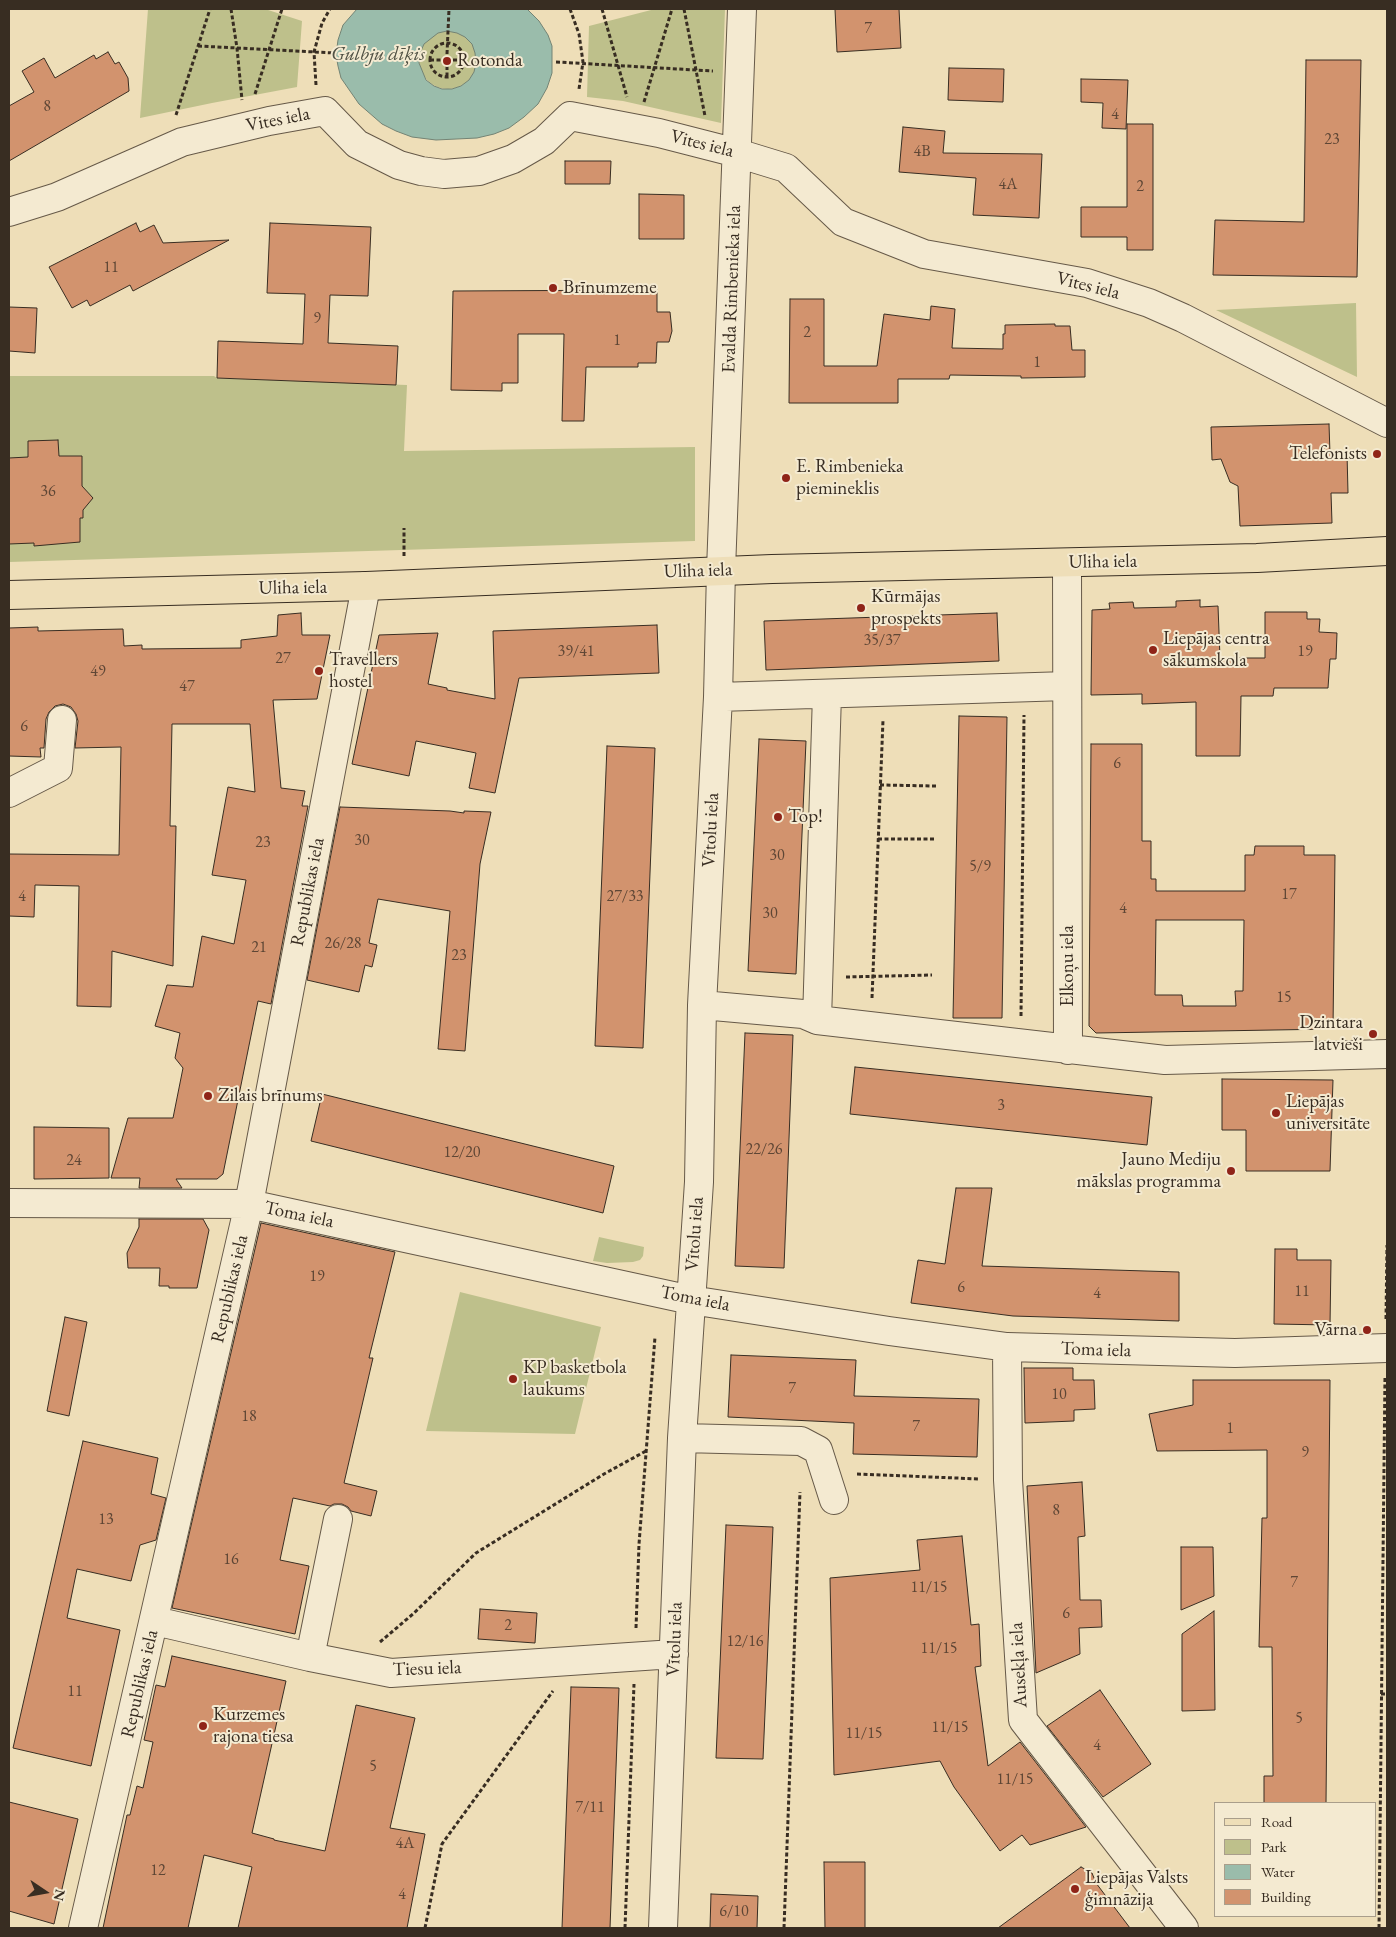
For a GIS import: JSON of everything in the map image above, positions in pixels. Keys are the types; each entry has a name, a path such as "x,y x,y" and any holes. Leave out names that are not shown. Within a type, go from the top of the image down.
{"main road":[{"name":"Uliha iela","path":"9,595 366,586 721,570 1257,558 1387,551"}],"street":[{"name":"Evalda Rimbenieka iela","path":"721,570 724,150 740,72 742,9"},
{"name":"Vites iela","path":"9,212 56,197 182,142 269,121 325,111 357,144 399,165 421,171 444,174 479,171 513,160 544,141 570,116 636,129 724,150 786,168 843,222 924,254 1087,283 1149,303 1183,318 1387,423"},
{"name":"Elkoņu iela","path":"1067,563 1068,1050"},
{"name":"Vītolu iela","path":"663,1928 682,1438 699,1182 702,1005 718,697 721,570"},
{"name":"Republikas iela","path":"83,1928 249,1204 366,586"},
{"path":"718,697 1068,686"},
{"path":"817,1020 827,694"},
{"path":"9,793 58,768 62,720"},
{"path":"702,1005 803,1014 817,1020 1166,1060 1387,1054"},
{"name":"Toma iela","path":"9,1203 249,1204 690,1300 1007,1347 1235,1353 1386,1348"},
{"name":"Ausekļa iela","path":"1007,1347 1008,1480 1023,1720 1184,1928"},
{"path":"682,1438 801,1441 818,1450 834,1500"},
{"path":"310,1657 338,1519"},
{"name":"Tiesu iela","path":"154,1621 310,1657 391,1672 674,1654"}],"path":[{"path":"175,117 210,9"},
{"path":"231,9 243,103"},
{"path":"253,101 282,9"},
{"path":"325,111 315,82 314,52 322,23 330,9"},
{"path":"447,54 449,9"},
{"path":"570,9 579,34 583,62 577,99 570,116"},
{"path":"602,9 636,129"},
{"path":"636,129 672,9"},
{"path":"684,9 696,69 724,150"},
{"path":"447,42 459,47 465,60 460,72 452,77 435,72 430,65 434,48 447,42"},
{"path":"198,46 335,53"},
{"path":"430,60 441,60"},
{"path":"453,60 465,60"},
{"path":"556,62 740,72"},
{"path":"447,66 448,77"},
{"path":"404,528 404,561"},
{"path":"1021,1044 1024,688"},
{"path":"871,1026 884,692"},
{"path":"880,785 936,786"},
{"path":"878,839 935,840"},
{"path":"818,977 932,976"},
{"path":"1379,1928 1387,1245"},
{"path":"378,1643 413,1614 476,1553 604,1474 646,1451"},
{"path":"825,1473 1008,1480"},
{"path":"784,1928 800,1491"},
{"path":"425,1928 442,1844 575,1661"},
{"path":"1381,1694 1387,1694"}],"green space":[{"path":"148,9 265,9 302,21 297,87 140,118"},
{"path":"655,9 725,9 721,123 623,101 587,97 589,26"},
{"path":"448,31 464,36 472,44 477,60 472,76 464,84 448,89 432,84 424,76 419,60 424,44 432,36"},
{"path":"1356,303 1357,377 1216,310"},
{"path":"9,376 214,376 217,378 407,385 404,451 695,447 695,541 9,562"},
{"path":"599,1237 644,1247 643,1256 640,1260 633,1262 607,1263 593,1261"},
{"name":"KP basketbola laukums","path":"460,1292 601,1327 575,1434 426,1431"}],"water":[{"name":"Gulbju dīķis","path":"357,9 527,9 539,21 548,35 552,46 552,73 547,88 538,104 509,128 477,138 436,140 412,137 382,124 359,104 341,78 336,55 343,25","holes":["447,31 465,37 472,44 476,63 474,72 469,80 461,86 452,89 442,89 426,80 419,63 420,53 424,44 438,33"]}],"building":[{"path":"835,9 899,9 901,48 837,52"},
{"path":"108,52 115,64 119,62 128,78 129,91 9,161 9,106 34,92 22,71 44,58 55,78 94,55 96,59"},
{"path":"1306,60 1361,60 1357,277 1213,275 1215,220 1304,222"},
{"path":"949,68 1004,69 1003,102 948,100"},
{"path":"1081,79 1128,80 1126,129 1102,128 1103,103 1081,102"},
{"path":"1127,124 1153,124 1153,250 1127,250 1127,237 1081,237 1081,207 1127,207"},
{"path":"903,127 945,131 943,153 1042,154 1039,218 973,215 976,178 899,172"},
{"path":"565,161 611,161 610,184 565,184"},
{"path":"639,194 684,195 684,239 639,239"},
{"path":"136,223 140,232 154,225 163,243 229,240 133,291 130,285 90,306 87,300 72,308 49,267"},
{"path":"270,223 371,227 368,296 330,295 328,343 398,346 396,385 217,378 218,341 303,344 305,294 267,293"},
{"path":"657,290 657,312 670,312 672,331 669,342 657,342 656,363 638,363 638,367 586,367 584,421 562,421 564,334 518,334 518,383 502,383 502,391 451,390 453,291"},
{"path":"790,299 824,299 824,366 877,366 884,314 930,320 931,306 955,309 952,348 1003,349 1005,325 1055,324 1055,326 1070,326 1072,350 1085,350 1085,377 1021,378 1021,376 950,375 949,379 898,379 898,403 789,403"},
{"path":"9,307 37,308 35,353 9,351"},
{"path":"1329,424 1330,454 1347,453 1348,493 1331,493 1332,523 1240,526 1238,486 1230,482 1221,459 1212,460 1211,427"},
{"path":"58,440 59,456 82,456 82,486 93,498 83,510 83,518 80,518 80,542 34,546 34,543 9,544 9,458 28,457 28,441"},
{"path":"1200,600 1200,607 1218,606 1220,658 1265,658 1265,612 1307,612 1307,619 1320,619 1319,632 1337,633 1336,659 1330,659 1328,688 1274,688 1273,696 1241,696 1240,756 1196,756 1196,702 1142,704 1142,694 1091,695 1092,610 1110,609 1109,603 1133,602 1134,608 1176,607 1176,601"},
{"path":"301,613 302,635 330,635 317,699 273,700 281,788 305,791 302,806 308,806 271,1004 258,1001 223,1174 217,1179 176,1179 182,1188 139,1188 140,1178 111,1178 128,1118 173,1118 183,1068 175,1058 180,1033 155,1026 167,985 193,987 202,936 234,944 246,880 212,875 228,787 255,792 250,724 172,724 170,826 176,826 173,966 112,951 111,1007 77,1006 79,886 35,885 34,917 9,916 9,854 119,855 121,747 75,748 78,721 71,707 63,704 55,706 49,712 46,719 44,748 40,748 41,757 9,756 9,628 38,627 38,631 123,629 124,646 142,645 142,649 241,648 241,640 277,636 278,615"},
{"path":"997,613 999,661 766,670 764,621"},
{"path":"657,625 659,673 519,678 495,793 469,788 476,753 416,741 409,776 352,764 379,635 438,633 428,684 447,688 447,690 495,699 493,631"},
{"path":"959,716 1007,717 1002,1018 953,1018"},
{"path":"759,739 806,741 796,974 748,971"},
{"path":"1091,744 1142,744 1142,841 1151,841 1151,879 1156,879 1156,891 1245,891 1245,855 1254,855 1255,846 1304,846 1304,855 1335,855 1333,1029 1096,1033 1089,1026","holes":["1156,920 1244,920 1243,991 1235,991 1236,1006 1183,1006 1182,995 1155,995"]},
{"path":"607,746 655,748 643,1048 595,1046"},
{"path":"340,807 464,813 464,811 491,812 480,864 465,1051 438,1049 450,911 378,899 369,943 377,945 372,967 365,965 359,992 307,980"},
{"path":"745,1033 793,1035 784,1268 735,1266"},
{"path":"855,1067 1152,1097 1147,1145 850,1114"},
{"name":"Liepājas universitāte","path":"1222,1079 1333,1080 1330,1171 1246,1171 1246,1130 1222,1130"},
{"path":"322,1094 614,1166 603,1213 311,1141"},
{"path":"34,1127 109,1128 109,1178 34,1179"},
{"path":"956,1188 992,1188 982,1266 1179,1272 1179,1321 1013,1316 911,1303 918,1260 945,1264"},
{"path":"139,1219 203,1219 209,1230 197,1288 159,1286 160,1268 128,1268 127,1253 139,1227"},
{"path":"261,1223 395,1252 369,1358 373,1358 344,1483 377,1491 371,1516 351,1511 342,1504 330,1506 293,1498 280,1560 309,1566 295,1634 172,1608"},
{"path":"1275,1249 1297,1249 1297,1260 1331,1260 1330,1325 1274,1324"},
{"path":"65,1317 87,1322 69,1416 47,1411"},
{"path":"731,1355 856,1360 854,1396 979,1399 977,1457 853,1454 854,1423 728,1417"},
{"path":"1024,1368 1073,1368 1073,1380 1094,1380 1095,1409 1074,1410 1074,1421 1025,1423"},
{"path":"1193,1380 1330,1380 1326,1802 1264,1802 1264,1776 1273,1776 1272,1647 1259,1647 1262,1518 1267,1518 1267,1450 1157,1451 1149,1414 1193,1405"},
{"path":"83,1441 158,1458 151,1494 166,1498 156,1540 140,1545 131,1581 77,1569 67,1618 120,1630 91,1766 13,1748"},
{"path":"1082,1482 1085,1536 1078,1537 1080,1600 1101,1600 1102,1627 1079,1628 1080,1654 1036,1673 1027,1486"},
{"path":"726,1525 773,1527 763,1759 716,1758"},
{"path":"962,1536 971,1625 979,1624 981,1666 975,1667 988,1766 1020,1742 1086,1827 1030,1845 1022,1835 1000,1851 954,1787 940,1761 834,1775 830,1578 920,1570 917,1540"},
{"path":"1181,1547 1213,1547 1214,1596 1181,1610"},
{"path":"480,1609 537,1613 535,1643 478,1639"},
{"path":"1214,1611 1215,1710 1182,1711 1182,1634"},
{"path":"172,1656 286,1681 252,1833 274,1840 325,1851 356,1705 415,1718 390,1828 425,1834 407,1928 238,1928 252,1867 204,1855 188,1928 103,1928 127,1815 130,1815 137,1786 143,1788 153,1742 144,1740 156,1685 165,1687"},
{"path":"571,1687 619,1688 610,1928 562,1928"},
{"path":"1100,1690 1151,1764 1103,1797 1047,1726"},
{"path":"9,1802 78,1819 54,1924 9,1911"},
{"path":"824,1862 865,1862 865,1928 825,1928"},
{"path":"1081,1867 1092,1873 1096,1883 1130,1928 998,1928"},
{"path":"711,1894 758,1896 757,1928 710,1928"}],"place":[{"name":"Rotonda","path":"447,61"},
{"name":"Brīnumzeme","path":"553,288"},
{"name":"Telefonists","path":"1377,454"},
{"name":"E. Rimbenieka piemineklis","path":"786,478"},
{"name":"Kūrmājas prospekts","path":"861,608"},
{"name":"Liepājas centra sākumskola","path":"1153,650"},
{"name":"Travellers hostel","path":"319,671"},
{"name":"Top!","path":"778,817"},
{"name":"Dzintara latvieši","path":"1373,1034"},
{"name":"Zilais brīnums","path":"208,1096"},
{"name":"Liepājas universitāte","path":"1276,1113"},
{"name":"Jauno Mediju mākslas programma","path":"1231,1171"},
{"name":"Vārna","path":"1367,1330"},
{"name":"KP basketbola laukums","path":"513,1379"},
{"name":"Kurzemes rajona tiesa","path":"203,1726"},
{"name":"Liepājas Valsts ģimnāzija","path":"1075,1889"}]}
